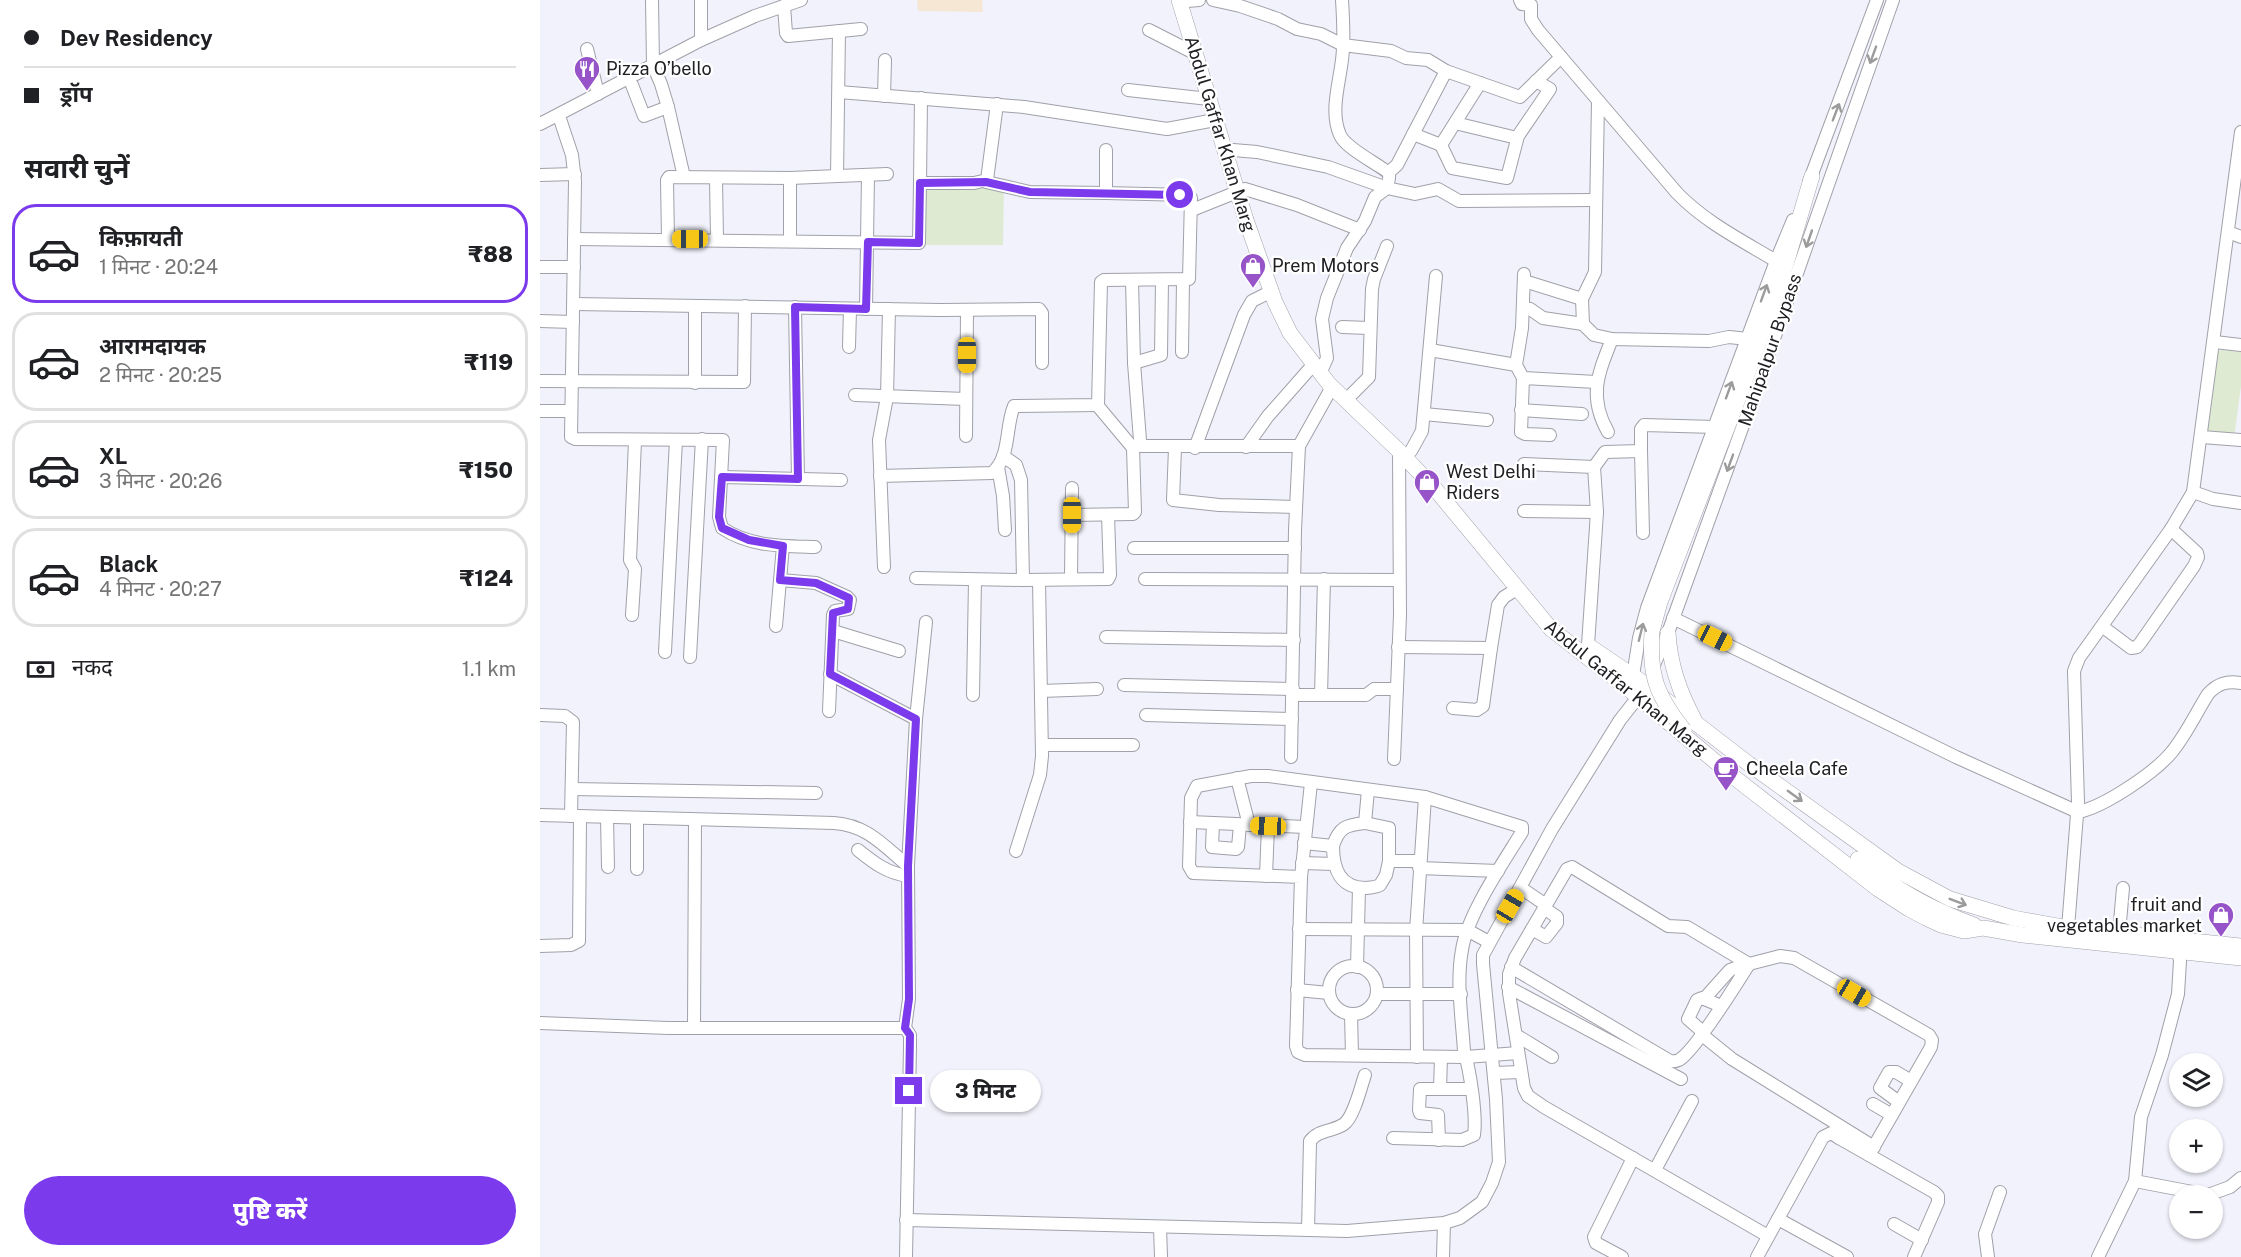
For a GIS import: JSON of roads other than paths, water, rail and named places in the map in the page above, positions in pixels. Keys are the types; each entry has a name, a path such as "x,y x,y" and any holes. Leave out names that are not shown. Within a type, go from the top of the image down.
{"main road":[{"name":"Abdul Gaffar Khan Marg","path":"1179,0 1215,120 1241,190 1290,318 1318,366 1332,387 1452,496 1557,621 1637,687 1735,778 1878,889 1909,909 1941,925 1964,931 1983,928 2023,935 2241,958"},
{"name":"Abdul Gaffar Khan Marg","path":"1187,0 1233,150 1241,190 1272,291 1290,333 1318,366 1352,394 1405,451 1551,628 1911,880 1968,906 2013,918 2068,928 2241,946"},
{"path":"1812,176 1783,274 1742,389 1660,602 1652,631 1650,658 1665,707 1690,727 1716,756 1905,894 1940,912 1983,928"},
{"path":"1668,633 1670,656 1690,727"}],"street":[{"path":"652,0 652,65 668,107 684,177"},
{"path":"701,0 701,40"},
{"path":"540,124 701,40 755,16 801,0"},
{"path":"1187,0 1199,0"},
{"path":"1213,0 1240,6 1278,19 1297,29 1321,34 1343,45 1391,51 1406,58 1428,60 1446,71 1520,97 1561,57"},
{"path":"1342,0 1343,45 1336,113 1340,135 1351,148 1389,172"},
{"path":"1520,0 1522,4 1531,5 1534,24 1691,208 1776,261"},
{"name":"Mahipalpur Bypass","path":"1637,687 1639,638 1647,608 1776,261 1812,176 1877,0"},
{"name":"Mahipalpur Bypass","path":"1637,687 1668,633 1893,0"},
{"path":"784,6 786,35 861,29"},
{"path":"1149,30 1196,54"},
{"path":"837,176 839,31"},
{"path":"587,49 598,94"},
{"path":"884,96 885,60"},
{"path":"1246,447 1268,416 1318,366 1326,364 1323,312 1344,254 1360,230 1375,197 1387,188 1389,172 1397,165 1446,71"},
{"path":"1413,134 1441,146 1452,168 1507,178 1518,138 1550,89 1536,81"},
{"path":"1441,146 1480,83"},
{"path":"632,85 644,116 668,107"},
{"path":"1128,90 1209,99"},
{"path":"839,92 1024,107 1167,129 1215,120"},
{"path":"574,239 919,243 921,98"},
{"path":"1582,324 1582,298 1595,272 1598,101"},
{"path":"986,182 997,104"},
{"path":"559,116 572,155 575,174 571,436 573,439 724,441 719,517 722,528 749,540 783,546 815,547"},
{"path":"1455,123 1518,138"},
{"path":"2068,928 2078,812 2078,761 2073,679 2079,658 2171,529 2193,492 2241,134"},
{"path":"1106,150 1106,193"},
{"path":"1233,150 1257,152 1328,167 1387,188 1415,194 1438,189 1459,201 1596,200"},
{"path":"540,175 575,174"},
{"path":"668,239 667,179 887,174"},
{"path":"866,309 868,175"},
{"path":"716,178 717,239"},
{"path":"790,178 790,240"},
{"path":"920,183 986,182 1030,192 1188,195 1191,198 1189,279 1104,280 1101,282 1099,404 1097,405"},
{"path":"1192,210 1241,190 1306,208 1360,230"},
{"path":"2228,232 2241,237"},
{"path":"1352,394 1369,379 1372,284 1387,246"},
{"path":"540,267 574,267"},
{"path":"1394,759 1405,451 1422,431 1436,276"},
{"path":"1550,435 1521,433 1523,378 1516,365 1522,328 1524,278 1582,298"},
{"path":"1072,515 1134,513 1137,444 1132,280"},
{"path":"1134,363 1161,355 1162,280"},
{"path":"1182,352 1183,280"},
{"path":"1195,447 1244,315 1252,301 1272,291"},
{"path":"574,304 1041,310 1042,363"},
{"path":"695,306 695,383"},
{"path":"540,381 744,382 745,306"},
{"path":"795,307 798,479"},
{"path":"1523,308 1530,309 1543,318 1582,324 1594,335 1612,339 1709,341 1729,337 1748,339"},
{"path":"849,347 850,309"},
{"path":"884,567 879,440 887,397 889,309"},
{"path":"966,436 967,310"},
{"path":"540,321 573,322"},
{"path":"1342,327 1369,328"},
{"path":"1608,432 1599,412 1596,382 1612,339"},
{"path":"2214,342 2241,345"},
{"path":"1430,350 1516,365"},
{"path":"1523,378 1596,382"},
{"path":"1291,757 1292,719 1296,692 1294,548 1299,446 1332,387"},
{"path":"855,395 966,399"},
{"path":"1005,530 1001,461 1014,406 1097,405 1138,446 1299,446"},
{"path":"1521,410 1582,414"},
{"path":"540,411 571,411"},
{"path":"1424,414 1487,420"},
{"path":"1642,533 1641,429 1644,425 1715,427"},
{"path":"2202,437 2241,440"},
{"path":"665,652 676,440"},
{"path":"690,657 702,440"},
{"path":"632,615 635,568 630,560 635,441"},
{"path":"1175,447 1173,500 1219,505 1296,507"},
{"path":"1588,645 1597,512 1594,467 1605,452 1641,451"},
{"path":"880,476 988,474 1001,461"},
{"path":"1001,461 1016,465 1021,480 1023,580"},
{"path":"1524,464 1594,467"},
{"path":"722,477 841,480"},
{"path":"1071,579 1072,488"},
{"path":"2193,492 2213,499 2241,503"},
{"path":"1524,511 1597,512"},
{"path":"916,578 1039,580 1109,578 1108,515"},
{"path":"2103,627 2132,648 2137,647 2148,633 2198,557 2198,553 2171,529"},
{"path":"776,626 783,546"},
{"path":"1134,548 1294,548"},
{"path":"1145,579 1399,580"},
{"path":"1321,696 1324,579"},
{"path":"780,580 816,583 849,598 848,609 833,613 829,711"},
{"path":"973,694 975,580"},
{"path":"1016,850 1040,775 1042,745 1039,580"},
{"path":"1453,708 1477,710 1483,706 1498,605 1504,597 1517,589"},
{"path":"1673,618 1956,758 2078,812 2108,801 2166,758 2208,694 2216,686 2225,682 2241,683"},
{"path":"906,1257 910,1047 910,1035 905,1028 909,999 908,871 916,719 926,622"},
{"path":"832,631 899,651"},
{"path":"1106,637 1294,640"},
{"path":"1398,648 1491,648"},
{"path":"830,674 916,719"},
{"path":"1124,685 1296,692 1321,696 1366,695 1374,689 1397,689"},
{"path":"906,1220 1364,1230 1443,1223 1460,1218 1482,1202 1496,1173 1499,1142 1484,955 1552,829 1620,720 1637,687"},
{"path":"1041,691 1097,689"},
{"path":"1146,715 1292,719"},
{"path":"540,716 565,716 573,722 572,789 576,817 579,941 571,945 540,946"},
{"path":"1042,745 1133,745"},
{"path":"1301,876 1193,873 1189,866 1190,822 1191,798 1195,788 1207,783 1237,778 1268,776 1425,797 1522,827 1522,832 1497,871 1467,930 1461,950 1461,994 1475,1126 1474,1135 1462,1140 1393,1138"},
{"path":"1213,823 1212,846 1238,849 1244,825 1237,778"},
{"path":"1311,783 1301,876 1296,1046 1298,1052 1305,1055 1417,1057 1493,1056 1518,1053"},
{"path":"572,789 816,793"},
{"path":"1365,823 1368,790"},
{"path":"1417,1057 1416,931 1425,797"},
{"path":"540,815 848,824 862,829 908,871"},
{"path":"607,818 608,867"},
{"path":"637,819 637,869"},
{"path":"694,1028 695,820"},
{"path":"1190,822 1306,827"},
{"path":"1365,823 1389,828 1389,861 1386,875 1380,885 1359,888 1345,883 1338,875 1334,864 1333,846 1342,829 1365,823"},
{"path":"1266,876 1268,826"},
{"path":"1304,843 1333,846"},
{"path":"858,850 882,868 896,874 908,871"},
{"path":"1389,861 1497,871"},
{"path":"1302,863 1334,864"},
{"path":"1748,966 1687,927 1668,926 1572,867 1567,869 1511,967 1508,987 1521,1072 1528,1096 1768,1236"},
{"path":"1358,967 1359,888"},
{"path":"1521,888 1557,917 1557,923 1546,937 1532,929"},
{"path":"2119,933 2123,888"},
{"path":"1299,929 1467,930 1489,942"},
{"path":"2098,1257 2135,1181 2141,1117 2162,1055 2178,994 2180,961 2178,950"},
{"path":"1704,999 1730,970 1780,956 1794,958 1929,1035 1932,1040 1931,1047 1872,1151"},
{"path":"1511,967 1674,1062 1681,1058 1702,1033 1748,966"},
{"path":"1358,967 1374,978 1377,994 1371,1006 1365,1011 1351,1014 1339,1010 1329,993 1333,977 1338,971 1358,967"},
{"path":"1508,987 1685,1082 1675,1073 1674,1062"},
{"path":"1297,990 1329,993"},
{"path":"1377,994 1461,994"},
{"path":"1721,1006 1704,999 1697,1000 1688,1016 1689,1021 1732,1059 1938,1196 1938,1203 1914,1257"},
{"path":"1351,1014 1352,1055"},
{"path":"540,1023 694,1028 905,1028"},
{"path":"1516,1035 1552,1057"},
{"path":"1440,1089 1441,1057"},
{"path":"1899,1102 1881,1091 1880,1088 1892,1071 1911,1081"},
{"path":"1494,1073 1521,1072"},
{"path":"1308,1230 1310,1141 1317,1134 1339,1127 1349,1119 1365,1075"},
{"path":"1439,1140 1438,1117 1436,1114 1420,1113 1419,1091 1421,1088 1471,1089"},
{"path":"1655,1170 1692,1101"},
{"path":"1872,1104 1892,1115"},
{"path":"1757,1257 1823,1137 1831,1133 1842,1133"},
{"path":"1622,1257 1596,1243 1594,1237 1634,1158"},
{"path":"2135,1181 2208,1195 2230,1187 2241,1178"},
{"path":"1988,1257 1985,1234 2000,1192"},
{"path":"1778,1219 1847,1257"},
{"path":"1443,1223 1443,1257"},
{"path":"1894,1224 1922,1240"},
{"path":"1160,1227 1161,1257"}],"place":[{"name":"Pizza O’bello","path":"587,92"},
{"name":"Prem Motors","path":"1253,289"},
{"name":"West Delhi Riders","path":"1427,505"},
{"name":"Cheela Cafe","path":"1726,792"},
{"name":"fruit and vegetables market","path":"2221,938"}]}
